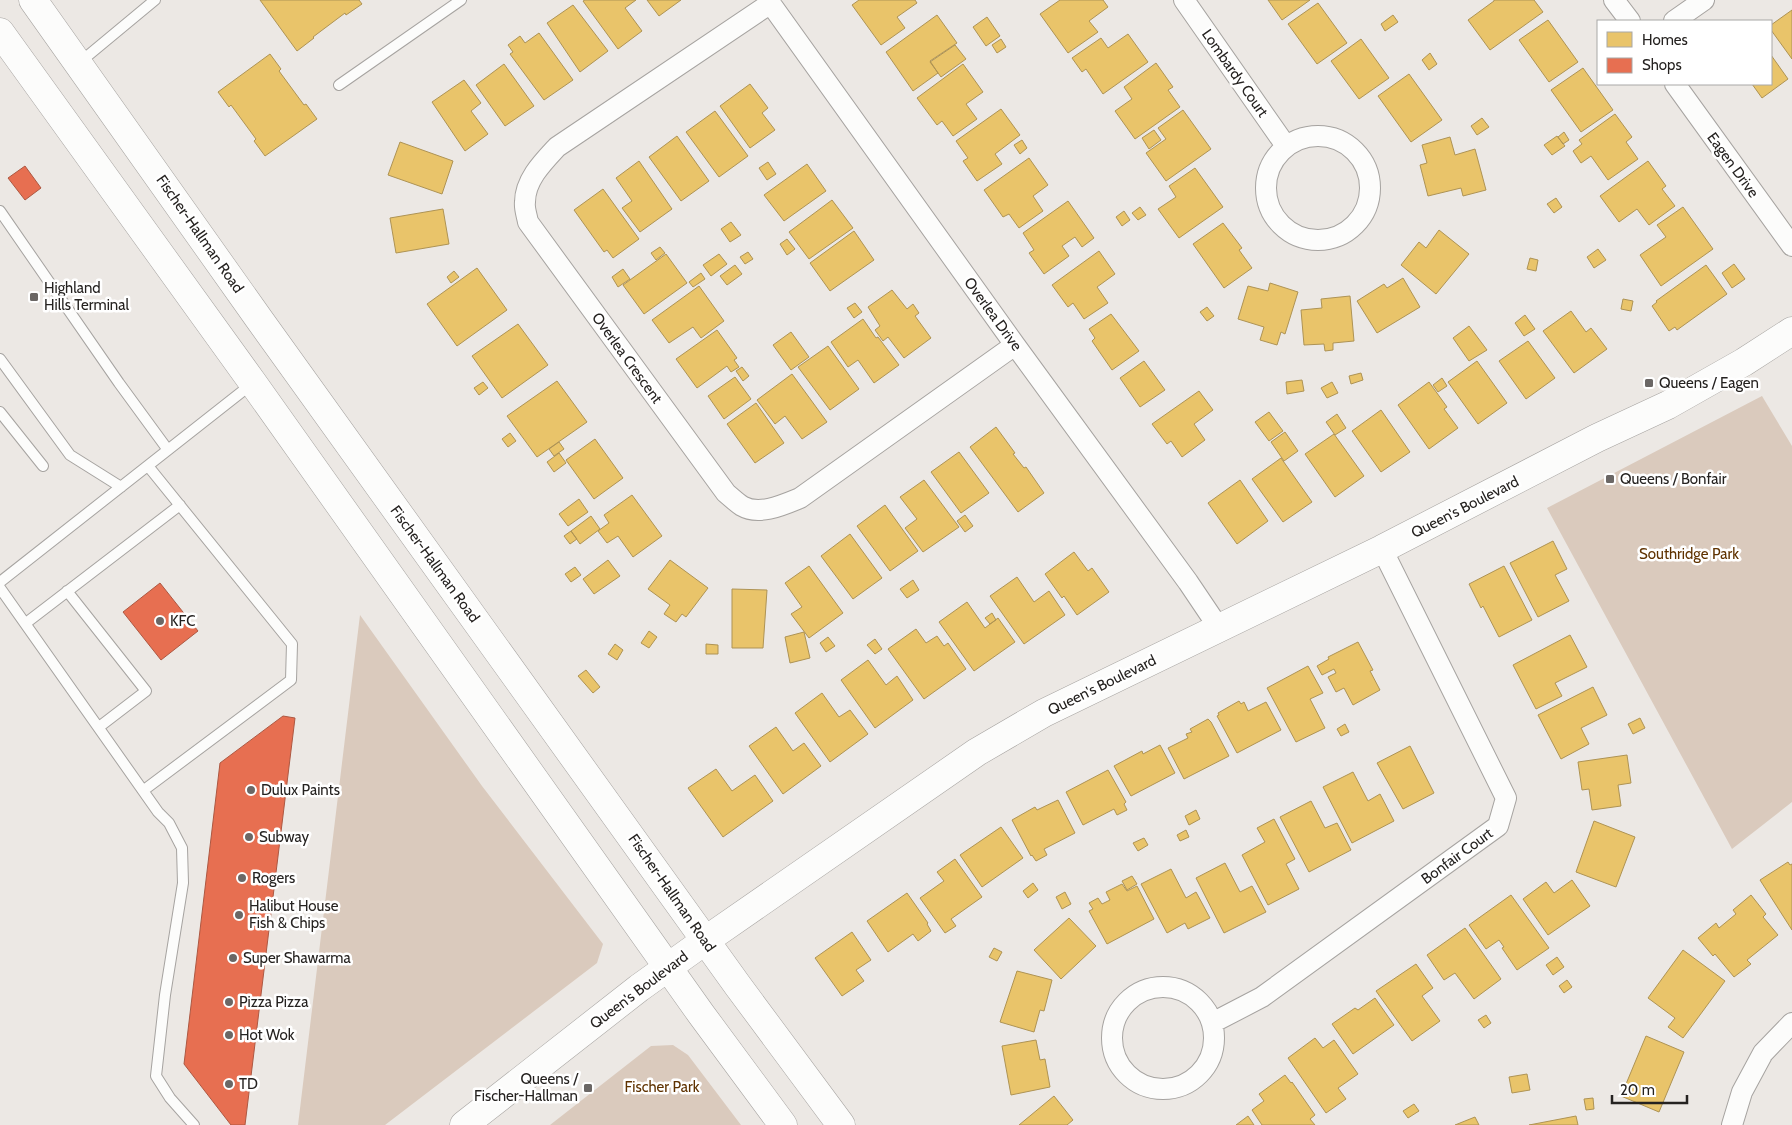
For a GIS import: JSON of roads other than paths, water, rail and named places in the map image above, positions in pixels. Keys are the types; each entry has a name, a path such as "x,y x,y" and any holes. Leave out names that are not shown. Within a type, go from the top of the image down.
{"main road":[{"name":"Fischer-Hallman Road","path":"33,0 286,356 841,1125"},
{"path":"0,32 253,383 668,968 783,1125"},
{"name":"Queen's Boulevard","path":"464,1125 631,994 977,752 1044,713 1382,549 1597,438 1668,405 1744,362 1792,331"}],"street":[{"name":"Lombardy Court","path":"1184,0 1286,146"},
{"path":"1614,0 1629,20"},
{"path":"1675,20 1704,0"},
{"name":"Overlea Drive","path":"770,2 1015,345 1188,582 1219,628"},
{"name":"Overlea Crescent","path":"770,2 557,147 540,166 528,184 524,202 528,222 726,494 743,507 762,510 781,506 800,498 1015,345"},
{"name":"Eagen Drive","path":"1675,85 1792,246"},
{"path":"1322,136 1339,140 1356,152 1366,167 1370,182 1369,199 1360,219 1346,232 1327,239 1308,240 1293,234 1278,223 1269,207 1265,190 1266,176 1274,159 1286,146 1304,138 1322,136"},
{"name":"Bonfair Court","path":"1212,1023 1262,998 1498,826 1506,798 1382,549"},
{"path":"1164,987 1183,991 1198,1001 1212,1023 1214,1040 1210,1058 1200,1073 1186,1084 1161,1090 1143,1086 1126,1074 1116,1060 1112,1042 1114,1024 1121,1008 1134,996 1146,990 1164,987"},
{"path":"1732,1125 1742,1092 1763,1053 1792,1023"}],"lane":[{"path":"78,64 155,0"},
{"path":"339,84 461,0"},
{"path":"0,210 118,383 168,450"},
{"path":"0,359 70,454 121,487"},
{"path":"0,582 253,383"},
{"path":"0,412 43,466"},
{"path":"144,790 291,680 292,644 148,466"},
{"path":"26,623 180,505"},
{"path":"0,588 168,824 182,848 183,883 156,1076 170,1098 194,1125"},
{"path":"67,591 146,691 99,727"}],"place":[{"name":"Highland Hills Terminal","path":"34,297"},
{"name":"Queens / Eagen","path":"1649,383"},
{"name":"Queens / Bonfair","path":"1610,479"},
{"name":"KFC","path":"160,621"},
{"name":"Dulux Paints","path":"251,790"},
{"name":"Subway","path":"249,837"},
{"name":"Rogers","path":"242,878"},
{"name":"Halibut House Fish & Chips","path":"239,915"},
{"name":"Super Shawarma","path":"233,958"},
{"name":"Pizza Pizza","path":"229,1002"},
{"name":"Hot Wok","path":"229,1035"},
{"name":"TD","path":"229,1084"},
{"name":"Queens / Fischer-Hallman","path":"588,1088"}],"park label":[{"name":"Southridge Park","path":"1689,554"},
{"name":"Fischer Park","path":"662,1087"}]}
